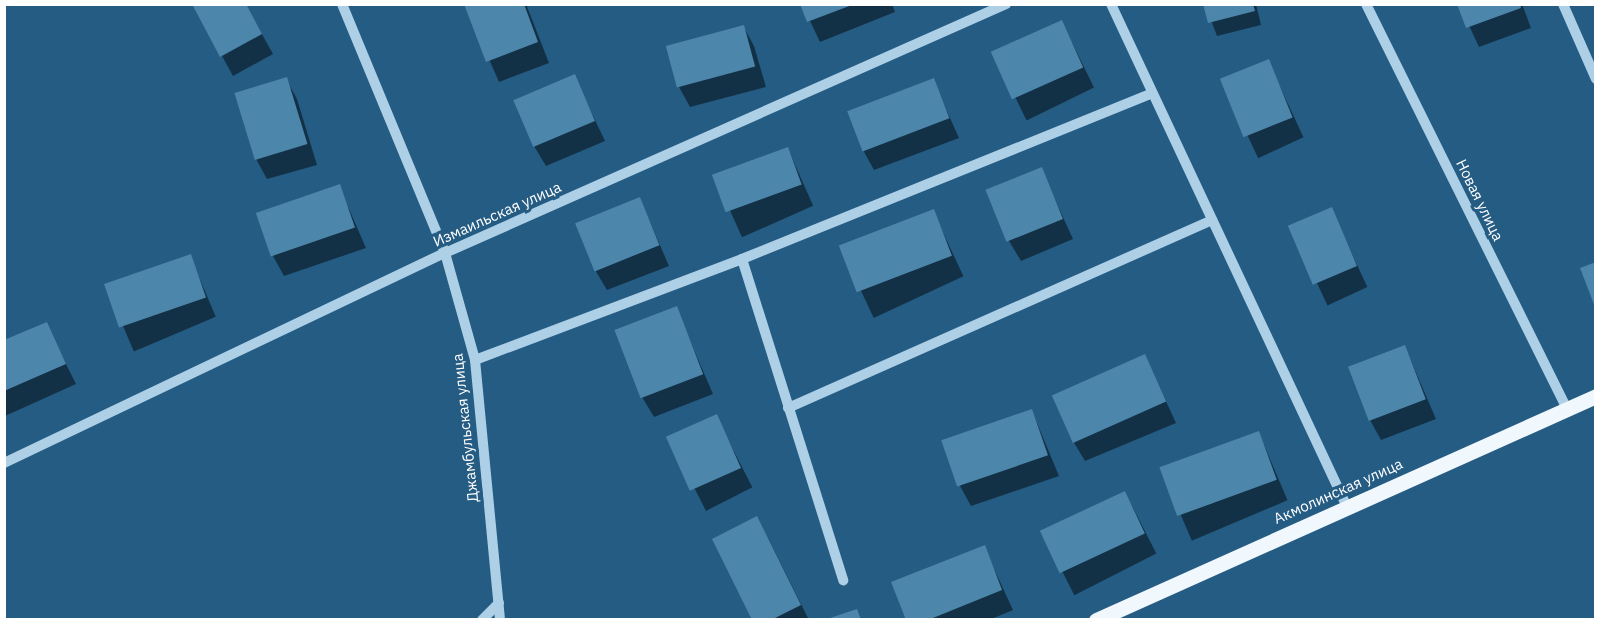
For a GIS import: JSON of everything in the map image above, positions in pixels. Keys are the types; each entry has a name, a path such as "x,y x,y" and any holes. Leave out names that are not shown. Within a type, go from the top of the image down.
{"main road":[{"name":"Акмолинская улица","path":"1095,620 1596,396"}],"street":[{"name":"Джамбульская улица","path":"342,4 445,253 476,360 500,620"},
{"name":"Измаильская улица","path":"4,463 445,253 1006,4"},
{"path":"1111,4 1347,507"},
{"name":"Новая улица","path":"1366,4 1567,409"},
{"path":"1563,4 1596,79"},
{"path":"476,360 742,259 1152,93"},
{"path":"788,408 1212,220"},
{"path":"742,259 843,580"},
{"path":"482,620 499,603"}],"building":[{"path":"192,4 246,4 262,34 220,57"},
{"path":"464,4 524,4 538,42 486,62"},
{"path":"800,4 852,4 852,5 807,22"},
{"path":"1203,4 1253,4 1255,11 1208,23"},
{"path":"1457,4 1520,4 1521,8 1466,28"},
{"path":"1062,20 1083,68 1012,99 991,52"},
{"path":"744,25 755,67 677,87 666,46"},
{"path":"1269,59 1293,117 1243,137 1220,79"},
{"path":"575,74 595,121 533,147 513,100"},
{"path":"287,77 307,144 255,160 234,93"},
{"path":"934,78 949,118 863,151 847,111"},
{"path":"788,147 802,185 726,212 712,175"},
{"path":"1042,167 1063,219 1006,242 985,190"},
{"path":"340,184 355,227 271,256 256,213"},
{"path":"640,197 659,245 595,271 575,223"},
{"path":"1332,207 1357,266 1313,285 1288,226"},
{"path":"934,209 952,256 857,292 839,246"},
{"path":"191,254 206,297 119,327 104,284"},
{"path":"1596,262 1596,307 1595,307 1580,268"},
{"path":"677,306 703,374 641,398 614,330"},
{"path":"47,322 66,364 4,391 4,340"},
{"path":"1405,345 1426,399 1369,421 1348,367"},
{"path":"1145,354 1166,402 1073,443 1052,395"},
{"path":"1032,409 1048,455 957,487 941,440"},
{"path":"717,414 741,468 690,491 666,437"},
{"path":"1259,431 1277,480 1177,516 1159,467"},
{"path":"1125,491 1145,534 1060,573 1040,531"},
{"path":"757,516 801,605 771,620 752,620 712,539"},
{"path":"985,545 1002,590 928,620 906,620 891,582"},
{"path":"857,609 861,620 827,620 827,619"}]}
